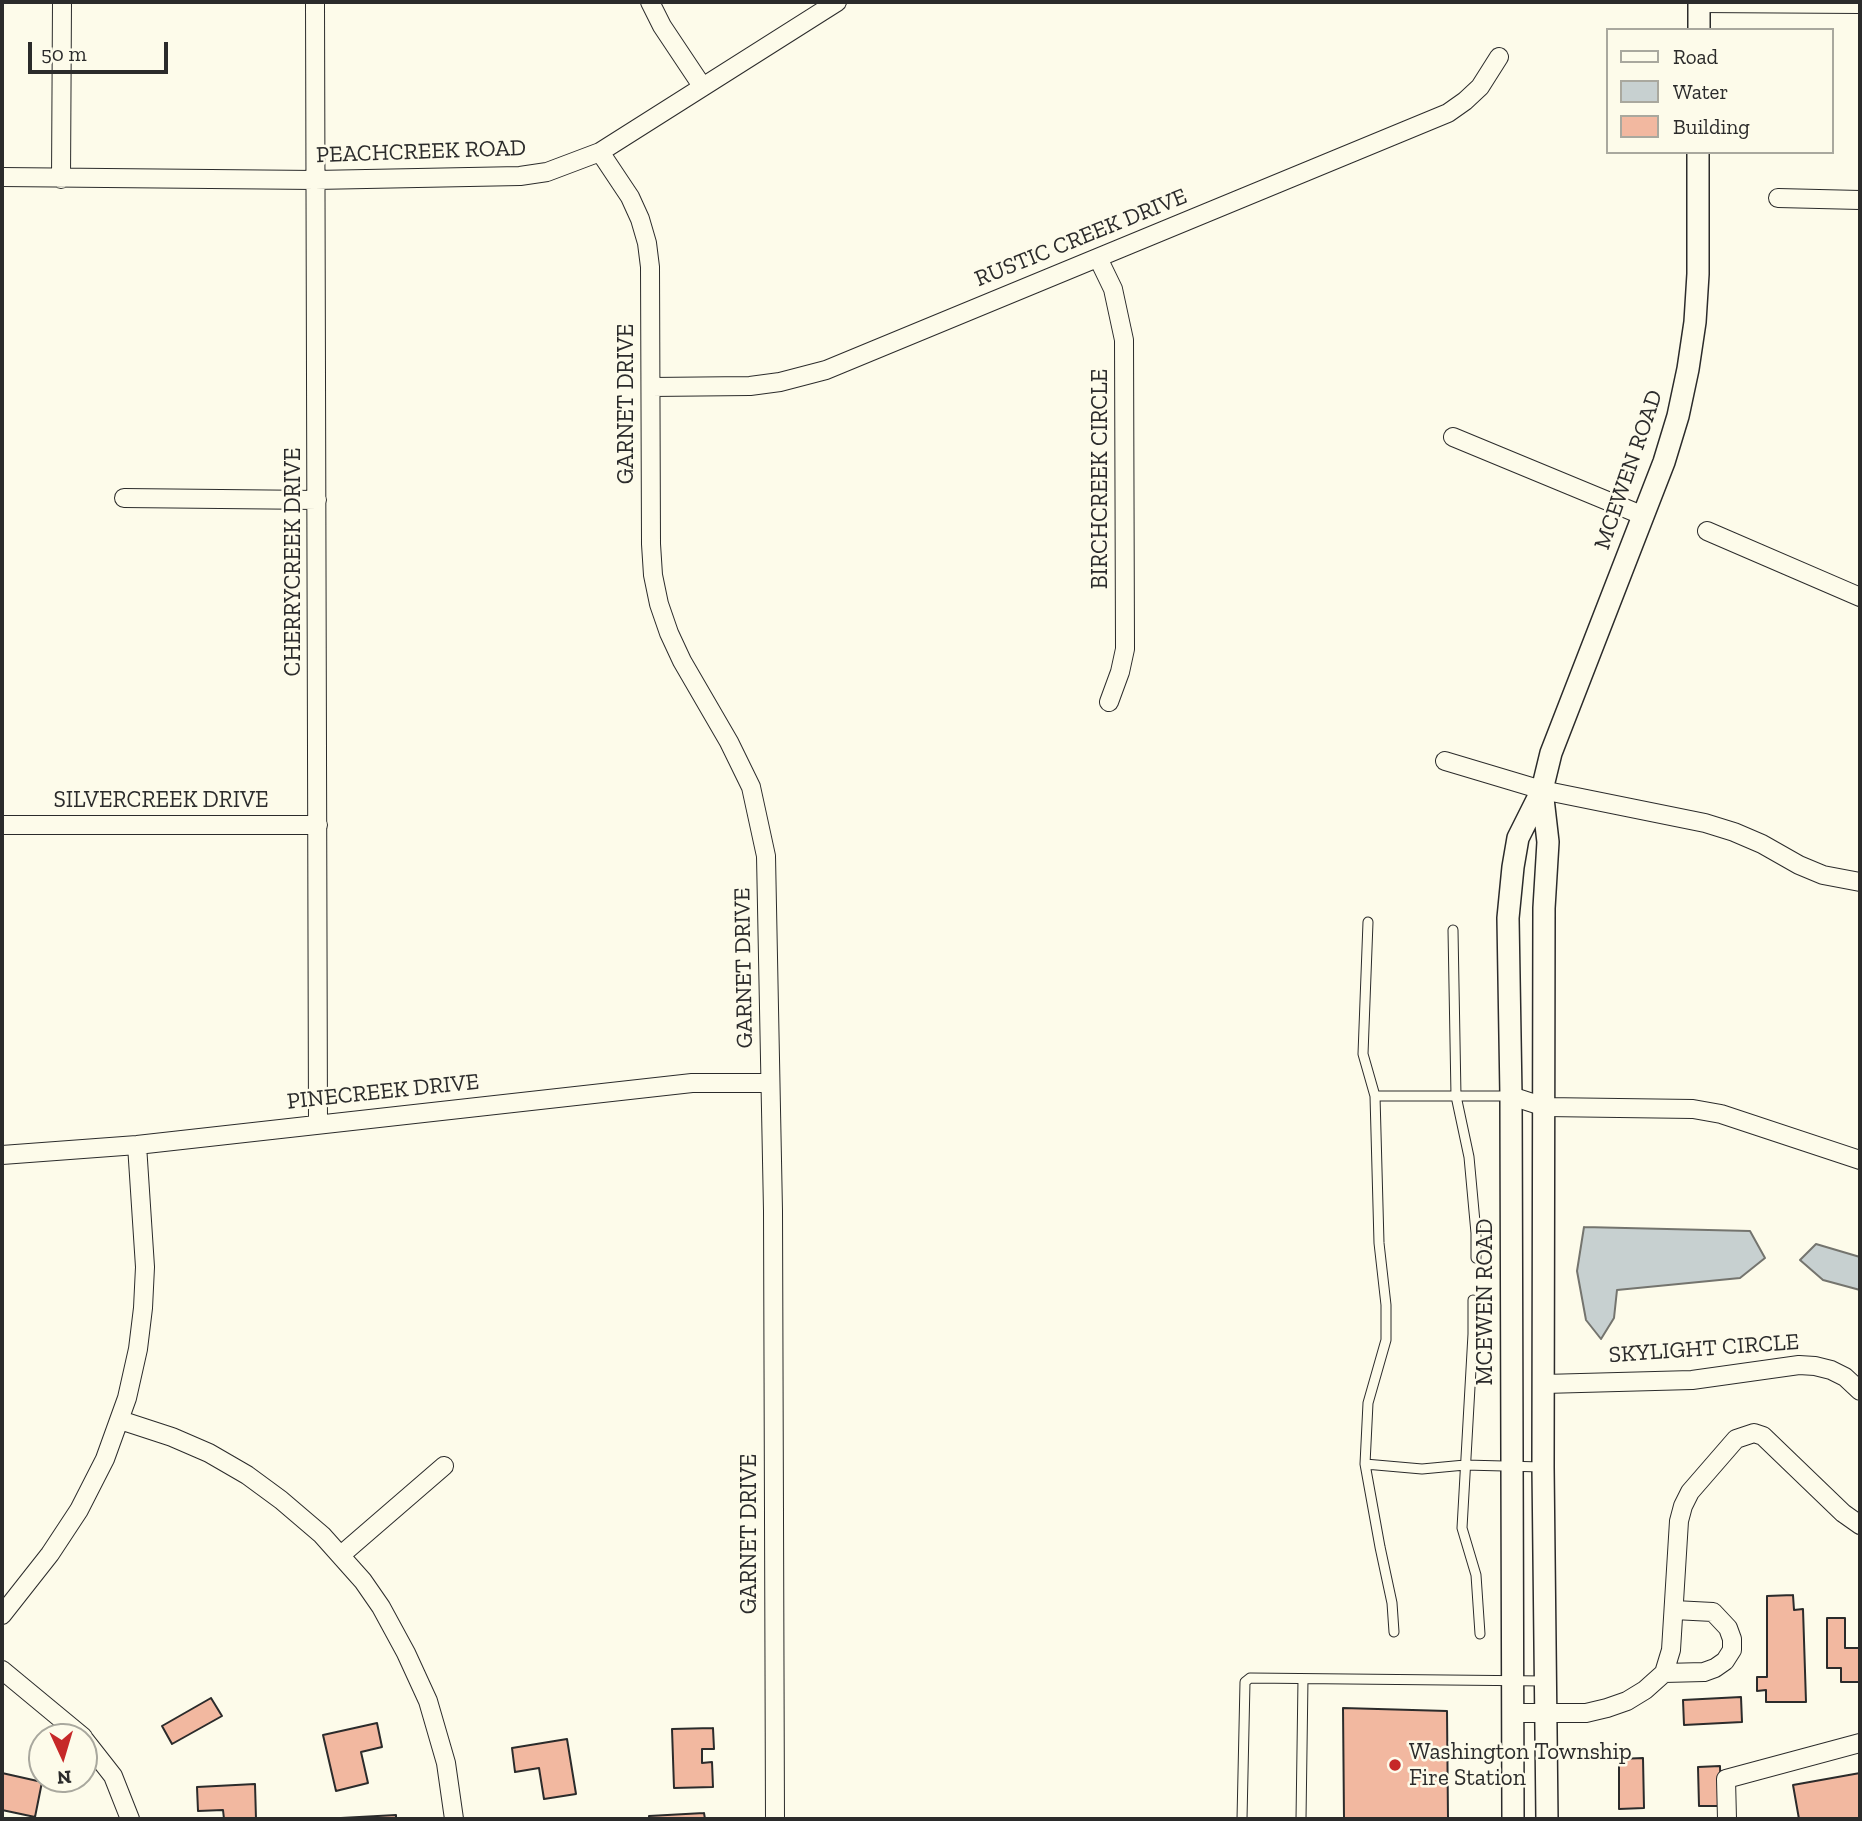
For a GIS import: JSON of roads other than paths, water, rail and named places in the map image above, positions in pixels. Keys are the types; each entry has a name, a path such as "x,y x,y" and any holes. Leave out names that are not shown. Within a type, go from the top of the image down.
{"street":[{"path":"61,179 62,2"},
{"name":"CHERRYCREEK DRIVE","path":"315,2 318,1123"},
{"path":"650,2 662,26 702,86"},
{"name":"PEACHCREEK ROAD","path":"2,177 315,180 520,176 547,172 600,152 837,2"},
{"path":"1699,28 1699,3 1860,4"},
{"name":"RUSTIC CREEK DRIVE","path":"650,387 750,386 780,383 810,375 1448,113 1480,87 1499,57"},
{"name":"GARNET DRIVE","path":"600,152 630,198 647,243 650,267 651,544 653,575 659,604 682,661 729,742 751,787 764,844 768,891 773,1211 775,1819"},
{"name":"MCEWEN ROAD","path":"1513,1819 1511,1096 1507,918 1518,838 1542,790 1551,753 1644,516 1678,416 1695,322 1698,274 1698,154"},
{"path":"1778,198 1860,200"},
{"name":"BIRCHCREEK CIRCLE","path":"1098,258 1113,289 1124,340 1125,649 1109,702"},
{"path":"1453,437 1644,516"},
{"path":"124,498 317,500"},
{"path":"1707,531 1860,597"},
{"path":"1445,761 1542,790 1705,823 1744,836 1799,865 1823,874 1860,882"},
{"name":"MCEWEN ROAD","path":"1542,790 1548,842 1544,908 1544,1467 1548,1819"},
{"name":"SILVERCREEK DRIVE","path":"4,825 318,825"},
{"name":"PINECREEK DRIVE","path":"2,1154 137,1145 679,1084 770,1083"},
{"path":"1511,1096 1545,1107 1693,1109 1721,1114 1860,1160"},
{"path":"2,1615 50,1554 79,1510 105,1460 120,1420 138,1349 143,1308 145,1266 137,1145"},
{"name":"SKYLIGHT CIRCLE","path":"1544,1384 1692,1380 1807,1366 1831,1370 1845,1377 1860,1391"},
{"path":"120,1420 184,1442 247,1475 281,1500 341,1555 381,1607 428,1701 446,1763 454,1819"},
{"path":"1513,1713 1586,1713 1607,1708 1627,1701 1645,1690 1664,1672 1671,1650 1679,1521 1683,1506 1690,1492 1736,1439 1745,1434 1763,1436 1843,1513 1860,1525"},
{"path":"341,1555 444,1466"},
{"path":"1664,1672 1704,1672 1725,1661 1732,1650 1728,1628 1713,1612 1674,1610"},
{"path":"2,1670 65,1723"},
{"path":"1727,1819 1726,1779 1860,1743"},
{"path":"98,1757 113,1776 124,1798 130,1819"}],"lane":[{"path":"1368,922 1363,1054 1375,1096 1379,1243 1386,1305 1386,1340 1368,1403 1365,1464 1392,1603 1394,1632"},
{"path":"1453,930 1455,1096 1469,1157 1476,1258"},
{"path":"1375,1096 1511,1096"},
{"path":"1473,1300 1462,1528 1476,1575 1480,1634"},
{"path":"1365,1464 1422,1469 1465,1465 1544,1467"},
{"path":"1242,1819 1245,1682 1250,1678 1547,1681"},
{"path":"1301,1819 1303,1679"}],"water":[{"path":"1584,1227 1750,1231 1765,1258 1740,1278 1617,1290 1614,1318 1601,1339 1586,1320 1577,1271"},
{"path":"1816,1244 1860,1257 1860,1290 1823,1280 1800,1260"}],"place":[{"name":"Washington Township Fire Station","path":"1395,1765"}]}
